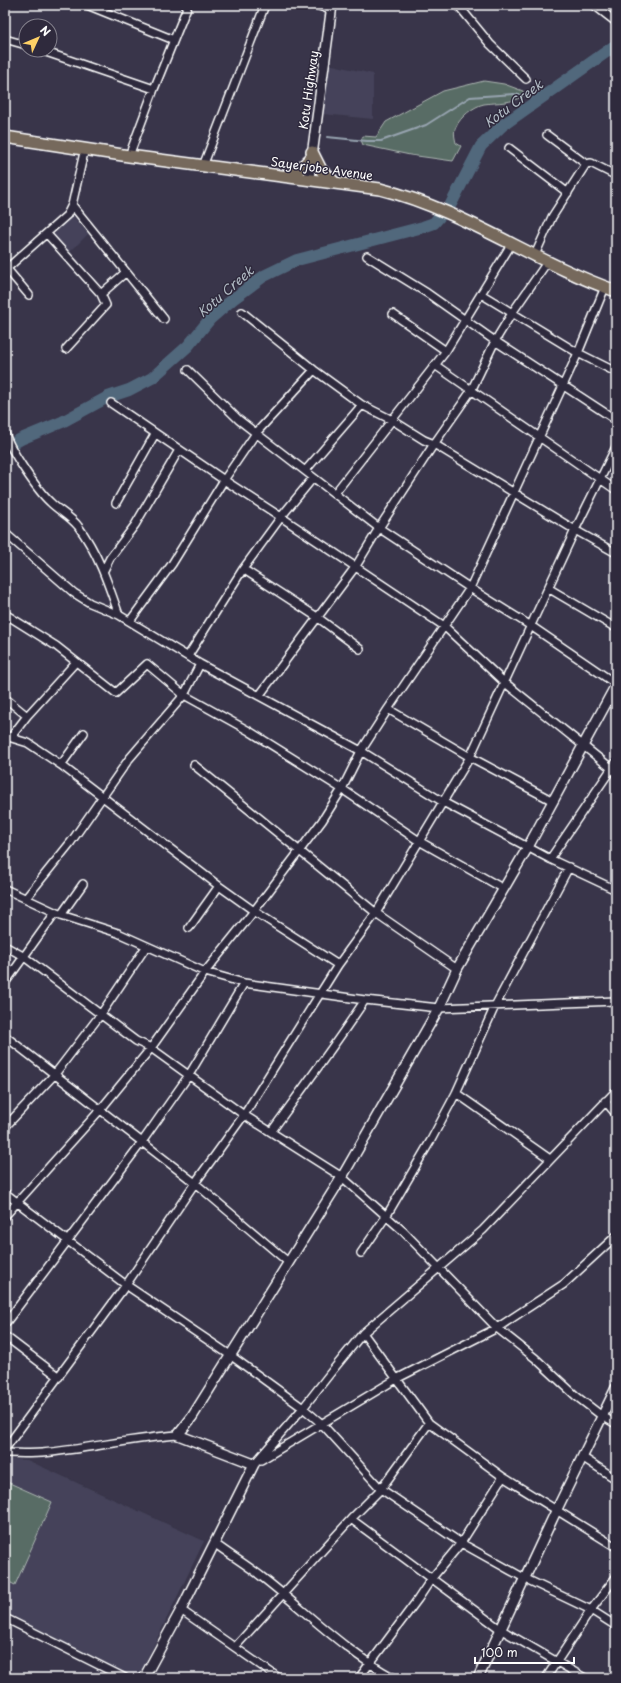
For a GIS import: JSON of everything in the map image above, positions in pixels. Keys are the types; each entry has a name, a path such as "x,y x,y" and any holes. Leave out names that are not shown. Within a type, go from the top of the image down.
{"main road":[{"name":"Sayerjobe Avenue","path":"5,137 86,148 129,156 380,188 403,194 447,212 534,255 611,289"},
{"path":"286,176 301,168 311,155 321,170 334,182"}],"street":[{"path":"87,5 174,40"},
{"path":"129,156 188,5"},
{"path":"203,166 265,5"},
{"path":"316,5 331,8"},
{"path":"458,5 490,44 526,79"},
{"path":"594,5 616,22"},
{"name":"Kotu Highway","path":"309,178 331,8"},
{"path":"5,38 18,42"},
{"path":"58,56 154,89"},
{"path":"547,135 586,164 591,163 613,174 616,168"},
{"path":"29,295 6,269 67,215 72,205 86,148"},
{"path":"509,148 568,193"},
{"path":"534,255 552,217 586,164"},
{"path":"72,205 164,318"},
{"path":"47,234 101,294 106,305 66,349"},
{"path":"335,493 436,366 512,243"},
{"path":"367,256 427,293 495,341 616,420"},
{"path":"259,696 356,566 378,528 471,391 495,341 512,313 548,261"},
{"path":"101,294 126,272"},
{"path":"5,1216 101,1109 151,1048 205,972 254,911 322,821 342,789 361,752 388,709 470,588 578,353 611,289"},
{"path":"481,294 578,353 616,372"},
{"path":"242,312 314,370 362,405 392,420 410,433 434,444 575,530 616,553"},
{"path":"393,314 446,351"},
{"path":"436,366 540,436 616,490"},
{"path":"178,1435 192,1417 342,1177 439,1008 457,969 528,847 616,684 531,626 378,528 335,493 313,478 239,420 188,370"},
{"path":"130,621 172,564 224,480 256,433 314,370"},
{"path":"111,403 155,434 356,566 444,626 504,682 614,770"},
{"path":"305,471 362,405"},
{"path":"5,433 10,445 48,501 67,515 78,527 93,549 104,570 119,614"},
{"path":"116,503 155,434"},
{"path":"5,1449 126,1285 194,1183 244,1114 338,965 376,913 470,757 575,530 616,447"},
{"path":"104,570 110,558 134,526 179,450"},
{"path":"188,656 243,569 281,517 313,478"},
{"path":"5,533 74,593 90,603 119,614 200,664 361,752 443,802 550,859 616,890"},
{"path":"243,569 317,617 360,649"},
{"path":"548,588 616,628"},
{"path":"5,614 56,646 116,693 147,664 184,695 249,731 342,789 419,841 504,889"},
{"path":"76,662 8,736 28,743 61,765 219,886 254,911 338,965"},
{"path":"26,898 71,842 102,796 130,759 184,695 200,664"},
{"path":"5,698 28,716"},
{"path":"388,709 470,757 553,801"},
{"path":"61,765 84,733"},
{"path":"550,859 614,770 616,762"},
{"path":"194,765 376,913 457,969"},
{"path":"361,1253 387,1215 431,1140 456,1093 495,1006 569,867"},
{"path":"5,982 23,956 83,884"},
{"path":"189,928 219,886"},
{"path":"5,889 58,914 118,933 146,947 205,972 244,984 439,1008 616,1001"},
{"path":"5,946 23,956 136,1041 151,1048 244,1114 342,1177 387,1215 497,1328 535,1358 576,1396 602,1416 616,1424"},
{"path":"5,1127 55,1074 101,1014 146,947"},
{"path":"5,1324 142,1142 189,1075 244,984"},
{"path":"271,1132 365,1000"},
{"path":"5,1036 101,1109 194,1183 288,1262"},
{"path":"145,1677 181,1610 254,1464 304,1408 363,1333 483,1230 604,1101 616,1091"},
{"path":"456,1093 550,1159"},
{"path":"604,1101 616,1114"},
{"path":"5,1193 69,1240 126,1285 230,1355 304,1408 322,1424 381,1489 462,1543 524,1578 591,1610 616,1626"},
{"path":"254,1464 398,1378 497,1328 564,1284 616,1236"},
{"path":"363,1333 398,1378 429,1423 503,1477 557,1509 616,1547"},
{"path":"5,1336 59,1377"},
{"path":"478,1678 524,1578 616,1388"},
{"path":"236,1647 351,1519 381,1489 429,1423"},
{"path":"5,1453 42,1453 136,1439 178,1435 254,1464"},
{"path":"582,1457 616,1479"},
{"path":"359,1678 432,1578 462,1543 503,1477"},
{"path":"351,1519 500,1629 585,1678"},
{"path":"214,1543 262,1577 343,1645 369,1664 394,1678"},
{"path":"546,1678 591,1610 616,1576"},
{"path":"181,1610 236,1647 278,1678"},
{"path":"5,1618 125,1678"},
{"path":"612,1678 616,1674"}],"shaded area":[{"path":"328,64 373,74 373,119 323,114"},
{"path":"71,214 88,234 70,252 54,235"},
{"path":"5,1459 27,1460 204,1541 138,1678 134,1678 5,1614"}],"green space":[{"path":"484,81 504,84 523,91 524,95 515,100 480,105 464,116 455,129 454,135 456,143 461,146 453,161 410,155 363,145 361,140 363,136 376,137 386,122 443,91"},
{"path":"5,1481 52,1502 15,1585 5,1580"}],"waterway":[{"name":"Kotu Creek","path":"451,204 481,146 503,125 616,45"},
{"path":"327,137 381,141 426,125 470,97 514,94 526,96 536,101"},
{"name":"Kotu Creek","path":"5,448 21,439 62,422 108,397 129,390 152,378 188,346 210,319 233,299 264,276 297,260 423,227 434,223 440,216"}]}
